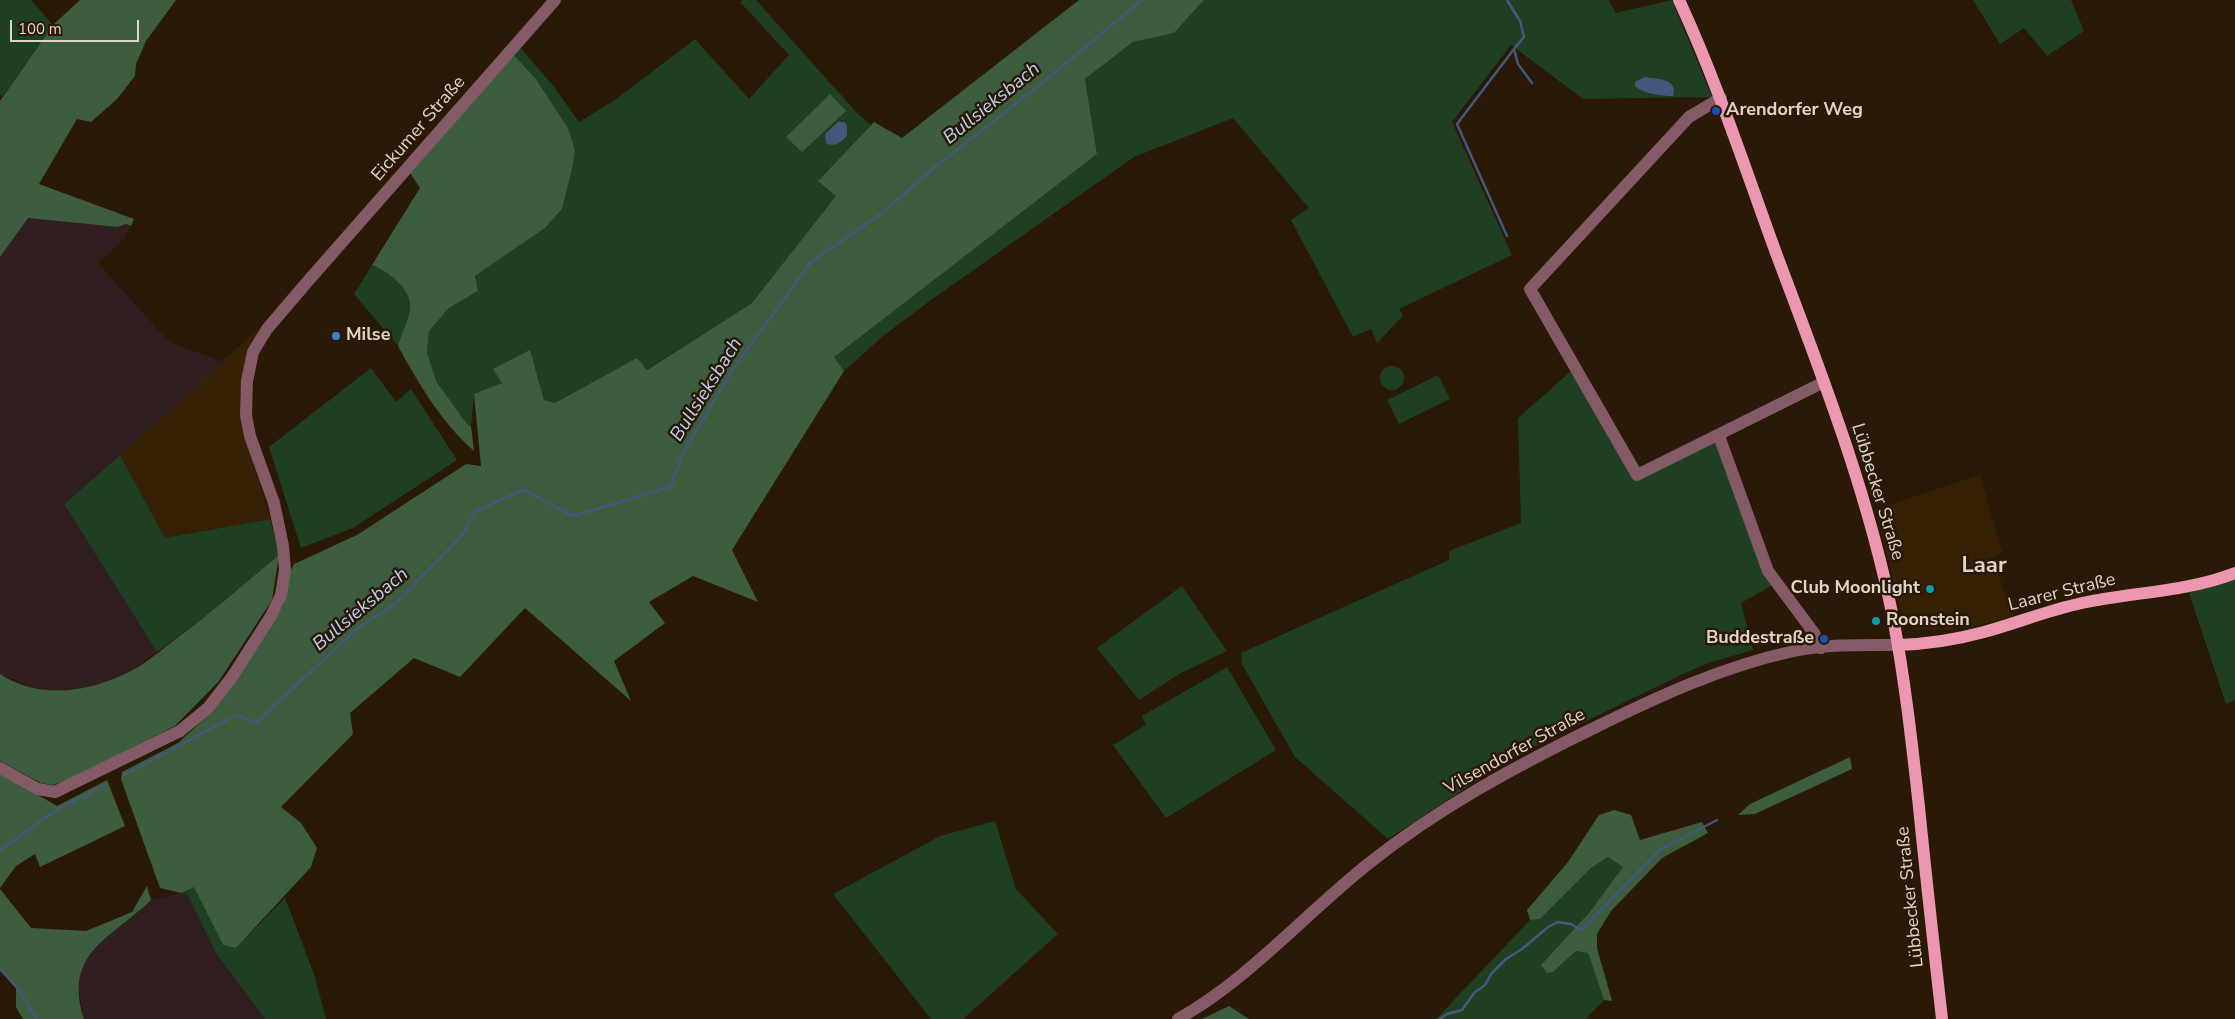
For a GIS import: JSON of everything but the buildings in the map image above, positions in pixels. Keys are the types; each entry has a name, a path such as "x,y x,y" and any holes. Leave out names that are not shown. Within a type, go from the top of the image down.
{"main road":[{"name":"Lübbecker Straße","path":"1679,0 1721,98 1824,382 1869,519 1882,567 1898,645 1916,781 1942,1019"},
{"name":"Laarer Straße","path":"1898,645 1952,640 2083,603 2188,586 2235,573"}],"street":[{"name":"Eickumer Straße","path":"0,768 38,788 55,792 180,731 208,708 232,677 266,624 281,595 284,570 283,546 274,503 250,436 246,415 247,381 253,352 267,329 308,281 555,0"},
{"path":"1721,98 1689,117 1530,289 1637,475 1719,436 1824,382"},
{"path":"1719,436 1765,564 1814,634 1821,648"},
{"name":"Vilsendorfer Straße","path":"1178,1019 1220,992 1367,865 1400,840 1495,778 1678,688 1771,656 1821,648 1898,645"}],"shaded area":[{"path":"28,218 118,227 126,223 131,226 123,240 98,263 169,342 224,362 64,504 157,652 125,674 107,682 75,690 32,688 0,674 0,257"},
{"path":"261,326 241,399 242,427 270,519 165,538 120,455"},
{"path":"1980,475 2002,552 1992,558 2014,616 1982,625 1947,630 1914,630 1903,620 1876,509"},
{"path":"181,893 187,894 216,953 265,1019 84,1019 78,988 81,967 98,944 131,919 151,900"}],"green space":[{"path":"0,0 31,0 53,25 2,97 0,94"},
{"path":"80,0 176,0 146,41 136,64 135,76 117,99 91,122 77,119 39,184 134,219 131,226 126,224 118,227 28,218 0,257 0,101 53,25"},
{"path":"743,0 756,0 857,113 871,125 819,180 837,196 752,303 646,370 637,359 555,404 544,400 530,351 494,369 503,383 474,395 471,426 467,424 436,381 427,352 429,331 449,308 478,291 475,276 545,228 562,209 575,150 568,128 536,79 514,55 520,47 555,88 579,122 615,100 695,39 749,99 789,55 740,2"},
{"path":"1079,0 1204,0 1174,33 1133,42 1085,79 1097,154 834,357 844,371 732,550 758,602 693,576 649,602 665,623 614,661 631,701 525,608 460,677 414,658 350,713 353,734 281,807 301,823 317,848 311,867 236,948 223,945 194,887 181,893 160,888 121,779 122,772 178,743 213,711 267,633 283,605 289,574 294,564 357,535 466,464 481,466 474,394 502,383 493,369 530,350 544,400 555,403 637,358 647,370 752,303 836,196 818,181 874,122 902,138"},
{"path":"1204,0 1609,0 1616,13 1672,0 1712,97 1583,99 1511,45 1452,122 1512,255 1399,309 1403,316 1377,343 1371,329 1353,337 1291,220 1309,208 1233,118 1134,157 931,300 883,336 844,371 833,357 1097,154 1085,79 1133,42 1174,33"},
{"path":"1973,0 2071,0 2084,31 2047,56 2024,28 2000,44"},
{"path":"514,55 536,79 568,128 575,150 562,209 545,228 475,276 478,291 449,308 429,331 427,352 436,381 467,424 471,426 474,451 441,415 422,388 398,346 410,308 407,294 391,276 372,265 420,188 410,173"},
{"path":"830,94 846,111 802,152 786,137"},
{"path":"372,265 391,276 403,288 410,301 408,317 398,346 354,294"},
{"path":"1578,365 1639,471 1714,435 1773,585 1741,603 1753,650 1708,663 1683,674 1516,755 1388,839 1295,757 1242,664 1241,653 1449,560 1449,551 1521,523 1518,418"},
{"path":"1392,366 1401,369 1404,378 1401,387 1392,390 1383,387 1380,378 1383,369"},
{"path":"371,368 396,402 411,389 457,460 353,528 301,548 269,447"},
{"path":"1438,375 1450,399 1399,424 1387,400"},
{"path":"120,455 165,538 270,519 279,555 207,615 157,652 64,504"},
{"path":"279,555 272,600 219,681 175,726 74,778 53,785 41,783 0,761 0,674 16,683 51,690 87,687 122,675 155,656"},
{"path":"2235,579 2235,700 2226,704 2189,593"},
{"path":"1182,586 1227,651 1181,673 1139,700 1097,648"},
{"path":"1227,667 1276,750 1166,818 1113,745 1146,725 1142,716"},
{"path":"1850,757 1852,769 1755,814 1738,815 1750,804"},
{"path":"0,773 57,806 107,780 125,826 40,867 35,854 16,866 0,888"},
{"path":"1614,810 1631,815 1640,840 1702,822 1708,833 1662,858 1611,911 1597,934 1597,948 1612,1001 1604,1000 1588,953 1576,951 1553,972 1547,973 1541,965 1589,913 1623,867 1608,857 1591,868 1540,919 1530,920 1527,910 1568,862 1599,815"},
{"path":"995,821 1016,889 1058,934 963,1019 931,1019 833,894 940,836"},
{"path":"1608,857 1624,867 1589,913 1553,972 1576,951 1588,953 1604,1000 1586,1019 1436,1019 1530,920 1540,919 1591,868"},
{"path":"147,886 151,900 94,949 85,962 80,978 79,996 84,1019 23,1019 16,1007 16,988 0,970 0,889 31,928 86,931 132,912"},
{"path":"194,886 223,945 236,948 285,898 314,974 326,1019 265,1019 216,953 187,894 181,893"},
{"path":"1229,1006 1249,1019 1202,1019"}],"water":[{"path":"1645,77 1665,80 1673,86 1673,96 1648,93 1635,86 1635,82"},
{"path":"838,122 844,122 847,125 847,136 835,145 826,143 825,134"}],"waterway":[{"name":"Bullsieksbach","path":"279,701 359,627 394,605 461,537 476,511 523,490 573,516 670,487 684,452 732,370 811,262 882,213 935,167 1041,84 1142,0"},
{"name":"Bullsieksbach","path":"1507,0 1520,21 1524,37 1514,49 1518,64 1532,83"},
{"name":"Bullsieksbach","path":"1507,236 1457,124 1514,49"},
{"name":"Bullsieksbach","path":"124,775 236,715 257,723 277,702"},
{"name":"Bullsieksbach","path":"0,850 58,809 107,784"},
{"path":"1440,1019 1447,1014 1462,1010 1474,993 1485,985 1491,974 1506,959 1522,949 1548,927 1558,922 1571,924 1581,930 1661,849 1717,820"},
{"path":"0,969 18,989 37,1019"}],"place":[{"name":"Arendorfer Weg","path":"1716,111"},
{"name":"Milse","path":"336,336"},
{"name":"Club Moonlight","path":"1930,589"},
{"name":"Roonstein","path":"1876,621"},
{"name":"Buddestraße","path":"1824,639"}],"district":[{"name":"Laar","path":"1984,567"}]}
